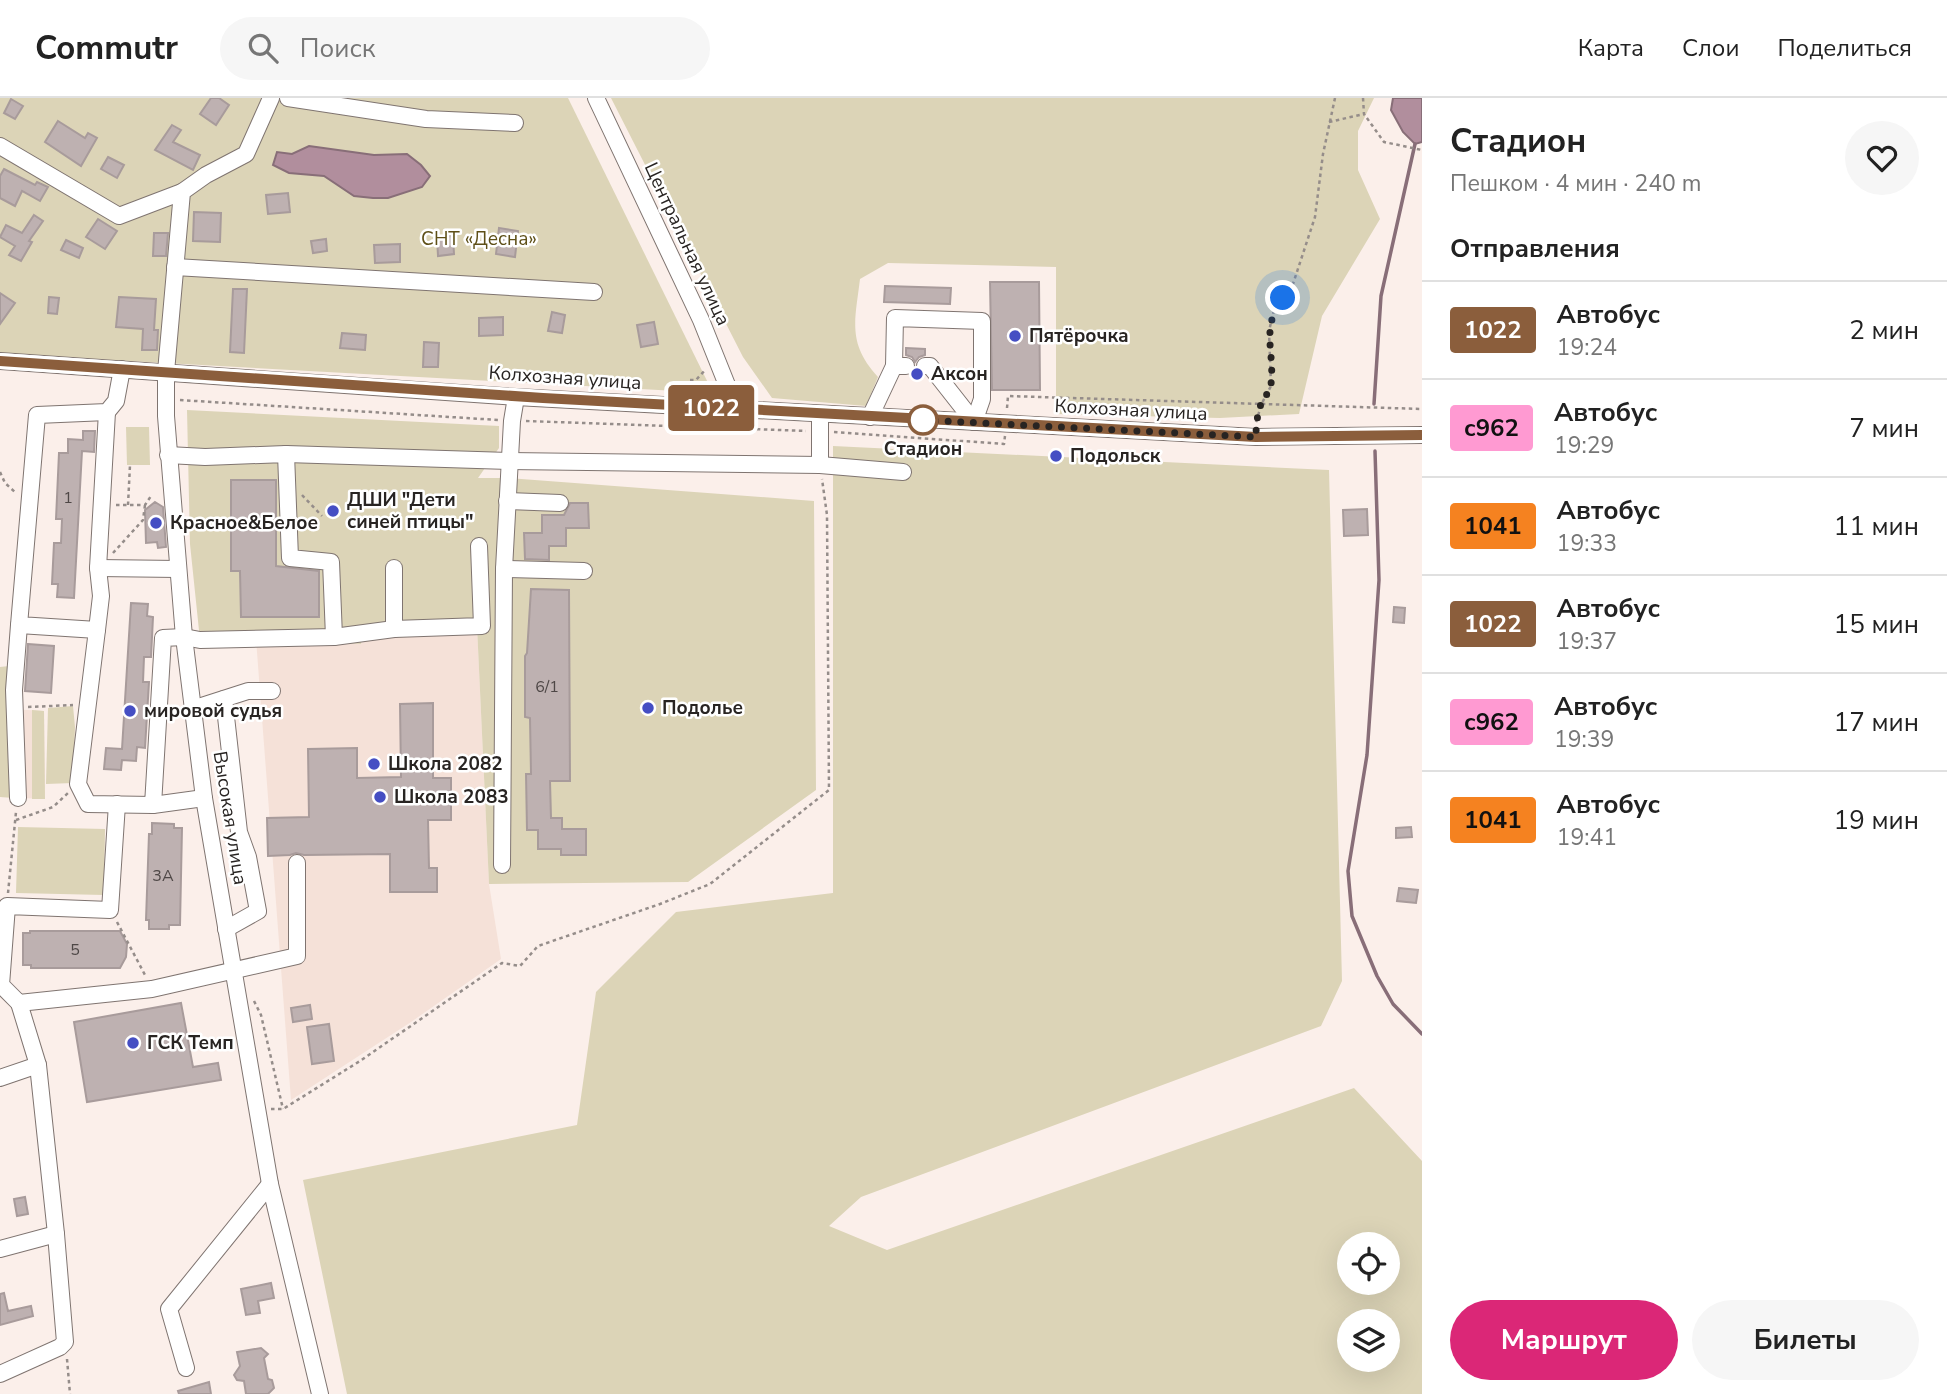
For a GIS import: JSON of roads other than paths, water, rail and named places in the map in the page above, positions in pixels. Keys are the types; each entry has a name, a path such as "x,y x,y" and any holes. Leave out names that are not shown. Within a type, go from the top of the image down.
{"street":[{"path":"0,146 118,216 182,192 206,175 246,154 271,98"},
{"path":"288,98 426,119 514,123"},
{"name":"Центральная улица","path":"596,98 701,320 737,410"},
{"name":"Высокая улица","path":"182,192 166,372 168,455 192,709 204,798 270,1184 320,1394"},
{"path":"175,267 594,292"},
{"path":"870,417 900,366 895,318 982,321 982,399 974,422"},
{"name":"Колхозная улица","path":"0,361 516,397 870,417 1256,437 1422,435"},
{"path":"925,366 930,366 974,422"},
{"path":"122,369 116,401 107,412 98,568 101,596 78,784 88,804 153,805 204,798"},
{"path":"502,865 504,569 509,461 516,397"},
{"path":"18,798 14,707 37,415 107,412"},
{"path":"820,414 820,465"},
{"path":"286,454 290,558 331,562 334,637"},
{"path":"168,455 205,457 286,454 509,461 820,465 903,472"},
{"path":"507,501 560,503"},
{"path":"153,805 163,638 184,637 200,640 334,637 394,629 482,626 480,546"},
{"path":"98,568 178,569"},
{"path":"394,568 394,629"},
{"path":"504,569 584,571"},
{"path":"19,625 97,630"},
{"path":"192,709 248,691 272,691"},
{"path":"224,699 239,832 248,857 258,911 226,929"},
{"path":"0,1374 60,1347 65,1342 38,1065 19,1003 1,985 7,906 110,910 117,804"},
{"path":"19,1003 152,989 298,956 297,863"},
{"path":"0,1078 38,1065"},
{"path":"186,1368 169,1309 270,1184"},
{"path":"0,1249 56,1234"}],"waterway":[{"path":"1374,404 1381,296 1415,144"},
{"path":"1375,451 1379,580 1367,755 1348,871 1352,916 1377,976 1393,1004 1422,1034"}],"place":[{"name":"Пятёрочка","path":"1015,336"},
{"name":"Аксон","path":"917,374"},
{"name":"Стадион","path":"923,420"},
{"name":"Подольск","path":"1056,456"},
{"name":"ДШИ \"Дети синей птицы\"","path":"333,511"},
{"name":"Красное&Белое","path":"156,523"},
{"name":"Подолье","path":"648,708"},
{"name":"мировой судья","path":"130,711"},
{"name":"Школа 2082","path":"374,764"},
{"name":"Школа 2083","path":"380,797"},
{"name":"ГСК Темп","path":"133,1043"}],"park label":[{"name":"СНТ «Десна»","path":"479,239"}]}
